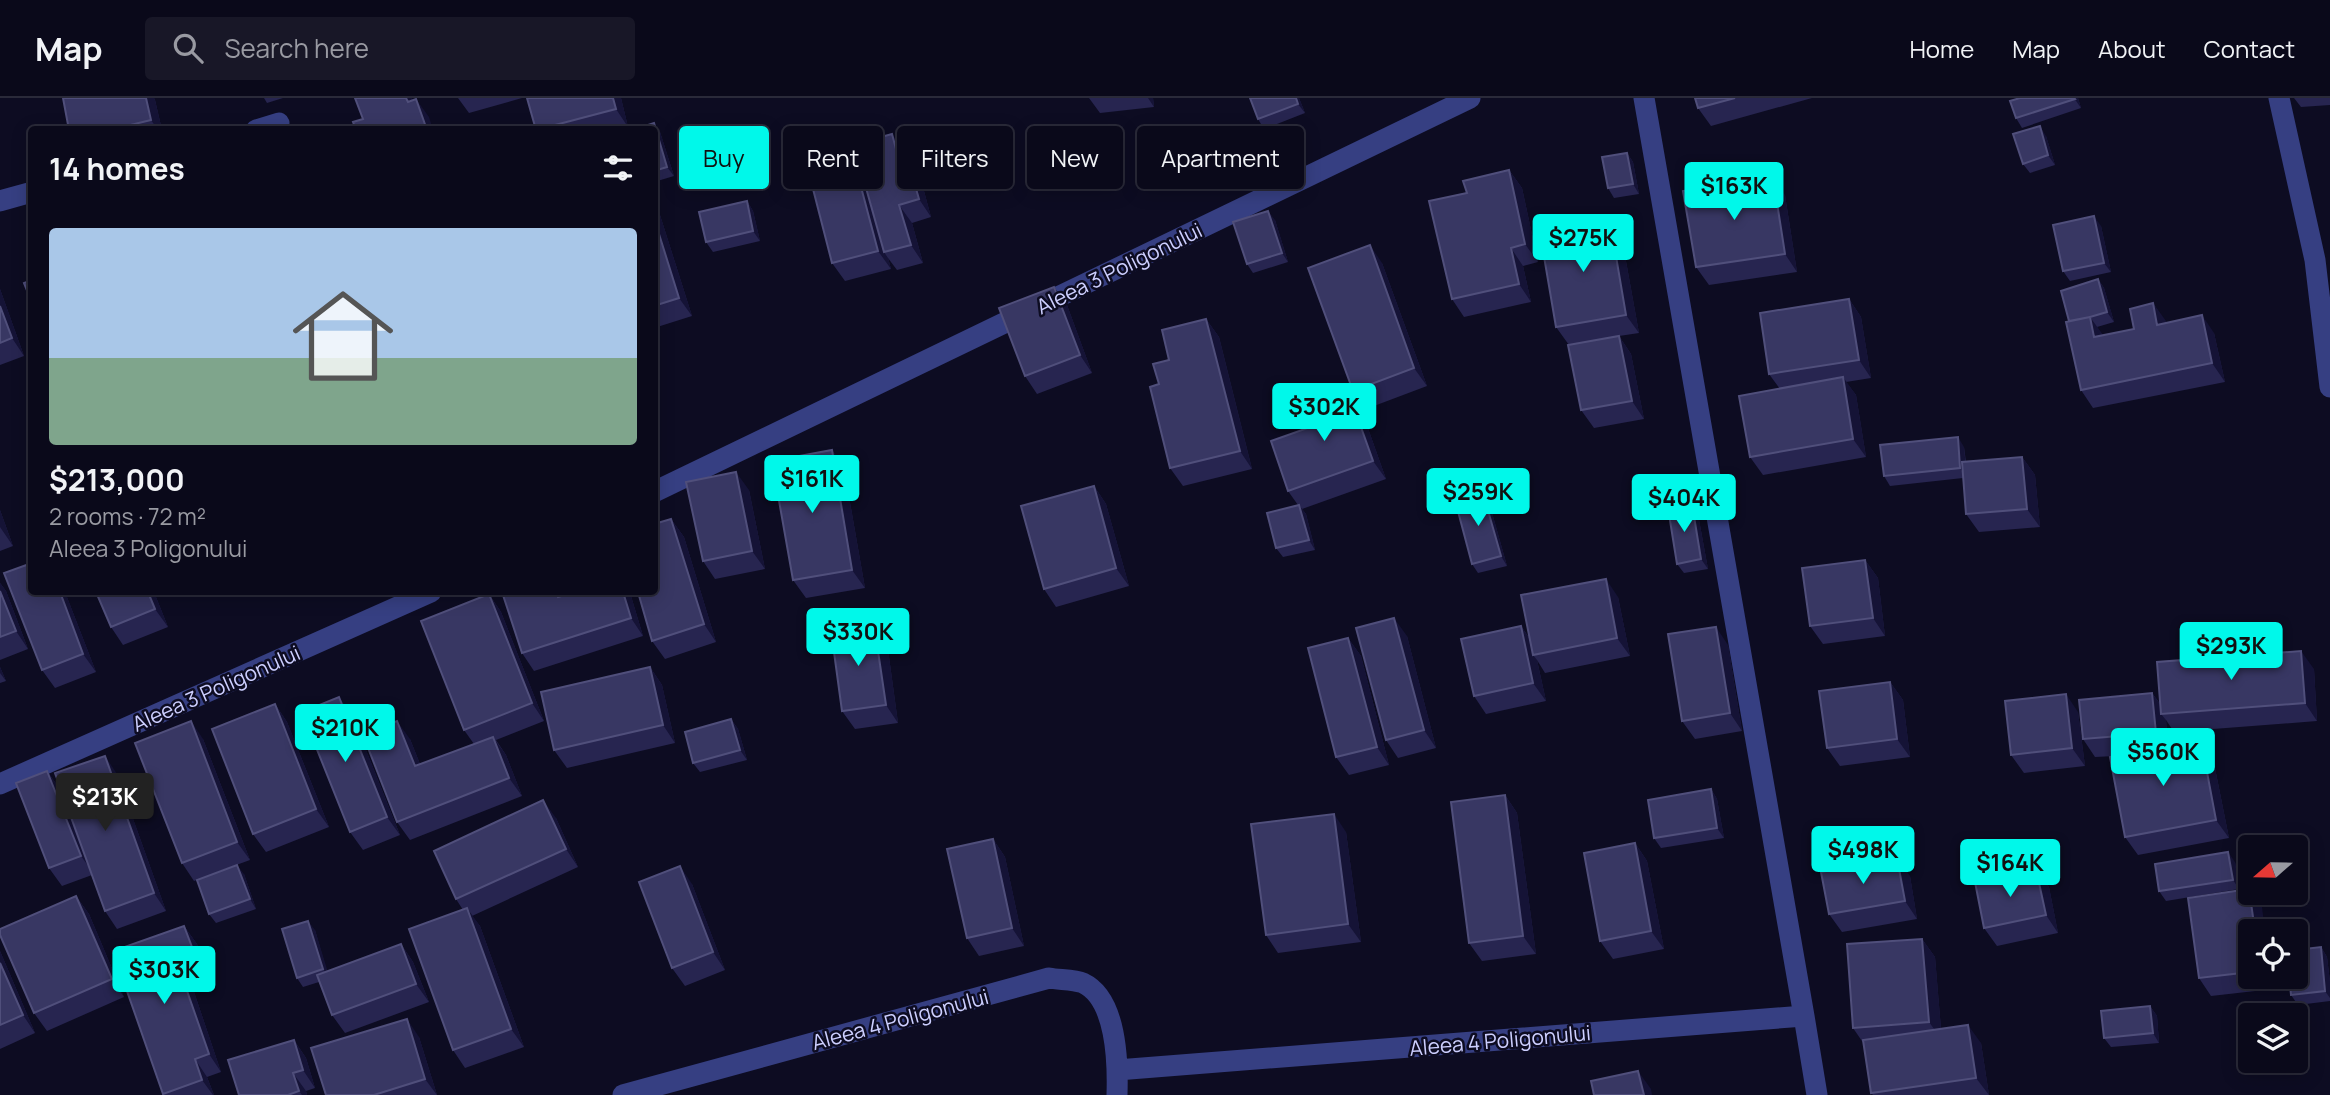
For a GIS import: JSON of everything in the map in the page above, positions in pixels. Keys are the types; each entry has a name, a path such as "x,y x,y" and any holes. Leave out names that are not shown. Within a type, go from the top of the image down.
{"street":[{"name":"Aleea 3 Poligonului","path":"658,490 1470,98"},
{"path":"1644,98 1817,1095"},
{"path":"2279,98 2315,260 2330,387"},
{"path":"269,126 279,123"},
{"path":"0,201 28,193"},
{"name":"Aleea 3 Poligonului","path":"0,784 424,595"},
{"name":"Aleea 4 Poligonului","path":"623,1095 1049,978 1082,982 1098,996 1112,1027 1117,1070 1116,1095"},
{"name":"Aleea 4 Poligonului","path":"1117,1070 1804,1016"}],"building":[{"path":"63,98 146,98 151,120 126,126 68,126"},
{"path":"355,98 406,98 408,102 416,99 426,126 354,126 353,122 363,119"},
{"path":"527,98 613,98 616,109 551,126 535,126"},
{"path":"1250,98 1296,98 1298,104 1258,119"},
{"path":"1695,98 1735,98 1698,108"},
{"path":"2020,98 2075,99 2016,118 2010,101"},
{"path":"2040,126 2048,155 2023,164 2013,134"},
{"path":"892,134 897,149 897,189 916,189 919,199 899,205 911,245 884,252 866,189 883,189 883,136"},
{"path":"658,137 667,167 658,170"},
{"path":"1627,153 1633,184 1608,188 1602,157"},
{"path":"1509,170 1525,244 1511,248 1519,284 1452,299 1429,201 1467,193 1463,181"},
{"path":"1773,177 1785,254 1696,267 1683,191"},
{"path":"813,189 862,189 878,251 832,263"},
{"path":"747,201 753,231 706,242 699,212"},
{"path":"1268,211 1282,253 1247,264 1233,222"},
{"path":"2094,216 2104,263 2063,271 2053,225"},
{"path":"1610,221 1626,315 1556,327 1540,233"},
{"path":"658,231 679,298 658,305"},
{"path":"1370,245 1414,368 1353,391 1308,268"},
{"path":"2098,279 2107,312 2069,321 2061,291"},
{"path":"1054,287 1080,355 1025,376 999,308"},
{"path":"1849,299 1859,360 1769,374 1760,313"},
{"path":"2153,303 2157,325 2202,315 2212,363 2081,390 2066,322 2090,317 2094,337 2134,329 2130,309"},
{"path":"0,306 12,338 0,343"},
{"path":"1206,319 1240,451 1170,468 1150,387 1159,384 1153,364 1169,360 1162,330"},
{"path":"1619,336 1632,401 1581,410 1568,345"},
{"path":"1843,377 1853,439 1750,457 1739,396"},
{"path":"1346,385 1373,461 1288,491 1271,441 1322,423 1313,397"},
{"path":"1958,437 1960,468 1884,476 1880,445"},
{"path":"832,450 852,570 793,580 772,461"},
{"path":"2022,457 2027,509 1966,514 1962,462"},
{"path":"736,472 752,551 703,561 686,482"},
{"path":"1094,486 1116,568 1044,589 1021,506"},
{"path":"1483,493 1501,556 1472,564 1455,500"},
{"path":"1692,504 1701,559 1677,564 1668,508"},
{"path":"1299,505 1309,540 1276,548 1267,513"},
{"path":"671,519 704,624 652,641 639,595 658,595 658,523"},
{"path":"1865,560 1873,618 1810,626 1802,568"},
{"path":"28,564 28,595 61,595 83,654 42,670 4,573"},
{"path":"1606,579 1617,638 1533,655 1521,595"},
{"path":"0,591 16,631 0,637"},
{"path":"97,595 149,595 155,609 111,627"},
{"path":"489,595 532,703 464,730 421,621"},
{"path":"503,595 624,595 631,618 522,653"},
{"path":"1394,618 1424,730 1386,740 1356,628"},
{"path":"874,624 886,705 842,711 831,630"},
{"path":"1521,626 1533,683 1474,696 1461,639"},
{"path":"1716,627 1730,713 1682,721 1668,634"},
{"path":"1348,638 1377,747 1336,757 1308,648"},
{"path":"2301,651 2305,703 2161,714 2157,662"},
{"path":"650,667 663,725 554,750 541,692"},
{"path":"1890,682 1897,739 1827,748 1819,691"},
{"path":"2152,693 2156,733 2083,739 2079,700"},
{"path":"2066,694 2072,748 2011,755 2005,701"},
{"path":"339,697 387,817 350,832 302,712"},
{"path":"275,704 316,809 253,834 212,729"},
{"path":"731,719 740,750 693,763 685,732"},
{"path":"191,721 237,842 182,863 135,743"},
{"path":"397,721 415,766 493,737 509,778 397,822 363,735"},
{"path":"2201,740 2216,820 2125,837 2110,757"},
{"path":"105,756 154,893 105,911 55,773"},
{"path":"47,771 81,856 49,868 16,783"},
{"path":"1711,789 1717,828 1654,838 1648,800"},
{"path":"1505,795 1523,936 1469,943 1451,802"},
{"path":"543,800 566,849 456,899 434,851"},
{"path":"1334,814 1348,924 1266,935 1251,824"},
{"path":"993,839 1012,928 967,938 947,849"},
{"path":"1635,843 1651,931 1600,941 1584,853"},
{"path":"2228,852 2233,880 2159,891 2155,864"},
{"path":"1897,858 1905,901 1829,914 1821,872"},
{"path":"237,865 250,899 209,914 197,880"},
{"path":"680,866 713,952 672,968 639,882"},
{"path":"2036,869 2046,915 1984,928 1975,882"},
{"path":"2238,891 2238,905 2251,905 2253,919 2238,919 2238,973 2199,978 2188,898"},
{"path":"76,896 112,979 34,1013 0,935 0,929"},
{"path":"467,908 511,1029 453,1050 409,929"},
{"path":"308,921 323,969 297,978 282,929"},
{"path":"184,926 195,955 177,962 209,1054 195,1059 202,1080 163,1094 113,951"},
{"path":"1922,939 1929,1022 1853,1028 1847,944"},
{"path":"401,944 416,984 332,1015 317,975"},
{"path":"2321,947 2325,991 2291,995 2290,989 2308,989 2308,949"},
{"path":"0,963 23,1015 0,1025"},
{"path":"2150,1006 2153,1033 2104,1038 2101,1011"},
{"path":"407,1019 425,1079 374,1095 326,1095 311,1048"},
{"path":"1968,1025 1976,1078 1871,1093 1863,1040"},
{"path":"294,1040 303,1070 293,1073 299,1091 288,1095 239,1095 228,1060"},
{"path":"1638,1071 1644,1095 1594,1095 1591,1081"}]}
